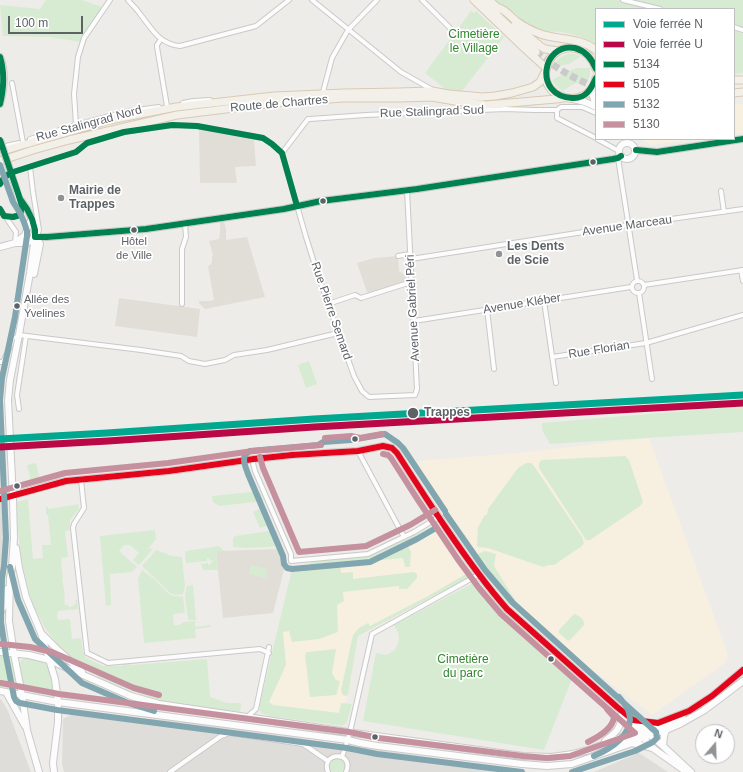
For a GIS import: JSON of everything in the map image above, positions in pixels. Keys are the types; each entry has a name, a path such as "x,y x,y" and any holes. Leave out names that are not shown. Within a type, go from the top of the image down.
{"main road":[{"path":"474,0 546,70 546,78 550,89 563,98"},
{"path":"481,0 536,52"},
{"path":"489,0 540,46 558,51 566,48 576,48 588,54 595,64"},
{"path":"496,7 502,9 528,29 540,34 581,41 595,49"},
{"name":"Route de Chartres","path":"0,152 110,120 176,107 274,96 344,93 432,91 482,97 512,93 533,87 540,82 549,60 558,51"},
{"path":"0,104 4,88 4,75 1,61"},
{"path":"571,99 584,95 594,86"},
{"path":"594,86 595,96"},
{"name":"Route de Chartres","path":"0,160 113,129 177,115 215,109 343,98 432,97 486,105 563,98 571,99"},
{"path":"571,99 585,102 595,107"},
{"path":"636,150 657,152 743,139"},
{"path":"0,140 22,206 30,222 32,232 40,244 30,296 18,338 10,380 8,400 14,538 10,578 3,608 0,612"},
{"path":"619,155 620,146 623,141 632,143 636,150"},
{"path":"0,247 15,243 28,243 35,237 131,231 185,224 284,209 321,201 407,190 619,155 629,159 633,156 636,150"},
{"path":"20,199 32,219 35,237"},
{"path":"15,243 25,235 30,222"},
{"path":"0,499 50,484 169,471 252,459 358,451 386,446 392,448 478,575 492,592 507,609 632,720 654,749"},
{"path":"14,538 26,597 41,633 54,678 58,702 54,772"},
{"path":"10,578 10,621 14,654 27,730 39,772"},
{"path":"41,633 86,676"},
{"path":"0,652 29,655 49,660 132,696 159,704 523,756 551,757 573,754 643,733 666,730 703,711 743,681"},
{"path":"3,692 58,702 348,740 378,746 547,766 572,764 632,742 658,723 689,711 712,696 743,670"},
{"path":"3,692 27,730"},
{"path":"616,707 622,715 643,733 663,746 691,772"},
{"path":"602,754 602,750 674,722 688,714 689,711"},
{"path":"600,745 618,731 622,715"},
{"path":"632,720 658,723"},
{"path":"663,746 666,730"},
{"path":"632,742 654,749 686,772"}],"street":[{"path":"76,125 74,94 78,57 84,38 110,0"},
{"path":"128,0 139,12 154,33 173,46 180,46 256,26 289,0"},
{"path":"312,0 401,72 431,90"},
{"path":"323,92 332,58 348,30 377,0"},
{"path":"422,0 452,30"},
{"path":"623,0 656,8"},
{"path":"161,39 156,47 167,106"},
{"path":"12,83 23,142"},
{"name":"Rue Stalingrad Nord","path":"0,148 129,111 194,101 323,92 442,91"},
{"name":"Rue Stalingrad Sud","path":"282,153 310,119 505,109 557,110 560,107 582,107 595,113"},
{"path":"557,110 557,118 595,138"},
{"path":"0,184 10,173 76,152 87,143 124,132 172,125 197,126 263,138 282,153"},
{"path":"598,140 619,155 637,280"},
{"name":"Rue Pierre Semard","path":"282,153 306,237 354,376 362,391 369,397 384,396"},
{"path":"30,167 39,230 35,237"},
{"name":"Avenue Gabriel Péri","path":"384,396 415,395 417,390 407,190"},
{"path":"721,192 724,212"},
{"path":"4,216 13,218 20,215 22,206"},
{"path":"0,209 16,232 15,243"},
{"name":"Avenue Marceau","path":"398,256 410,257 743,209"},
{"path":"182,304 182,249 186,237 185,224"},
{"path":"644,285 742,270 743,281"},
{"path":"637,280 641,281 644,285"},
{"path":"637,280 632,283 631,287 634,292 639,293"},
{"path":"329,304 355,295 361,298 412,283"},
{"path":"639,293 643,290 644,285"},
{"name":"Avenue Kléber","path":"414,321 631,287"},
{"path":"639,293 652,379"},
{"path":"544,301 556,383"},
{"path":"487,309 494,369"},
{"name":"Rue Florian","path":"552,357 646,343 743,315"},
{"path":"2,362 13,340 26,336 181,356 189,361 205,364 225,360 234,355 267,350 338,333"},
{"path":"19,409 19,382 26,336"},
{"path":"358,451 404,537"},
{"path":"252,459 255,471 291,554 292,561 368,554 414,532 439,517"},
{"path":"81,480 84,508 73,528 87,653 108,663 260,649 269,653"},
{"path":"342,757 350,732 372,634 478,575"},
{"path":"247,717 256,709 269,653 269,647"},
{"path":"256,709 261,719"},
{"path":"170,772 221,736 230,733 303,744 328,761"},
{"path":"328,772 328,761 333,757 339,756 347,762 348,766 346,772"}],"shaded area":[{"path":"735,104 743,104 743,133 735,134"},
{"path":"199,128 254,140 256,166 235,167 237,183 200,183"},
{"path":"644,140 689,140 651,145"},
{"path":"220,222 224,222 226,229 226,240 247,237 265,297 205,309 199,301 214,300 208,266 211,264 213,255 209,241 219,239"},
{"path":"398,256 399,271 407,277 408,282 368,295 357,263 374,258"},
{"path":"119,298 200,309 197,337 115,326"},
{"path":"649,438 728,655 725,663 652,715 514,610 419,476 418,461 517,453"},
{"path":"8,490 8,533 3,585 0,593 0,492"},
{"path":"437,524 474,575 358,636 346,703 341,703 339,713 273,705 269,702 282,632 298,568 308,567 311,562 371,556"},
{"path":"283,549 286,562 273,613 223,618 216,551"},
{"path":"0,699 8,711 31,772 0,772"},
{"path":"71,715 182,721 528,772 64,772 62,764 63,719"},
{"path":"638,753 668,772 594,772"}],"green space":[{"path":"46,0 82,0 102,7 80,42 50,37 3,36 0,5 40,9"},
{"path":"493,0 743,0 743,73 735,74 735,8 595,8 595,44 579,36 561,32 540,31 523,25"},
{"name":"Cimetière le Village","path":"471,11 474,13 476,11 504,37 462,91 448,91 425,73"},
{"path":"567,54 574,54 580,57 569,64 553,67 558,59"},
{"path":"577,68 590,68 588,81 575,84 563,91 557,87 552,80 567,72"},
{"path":"309,361 317,384 306,388 298,365"},
{"path":"743,406 743,432 550,444 542,430 542,423"},
{"path":"625,456 629,460 643,502 640,506 590,540 586,540 539,468 539,463 542,460"},
{"path":"36,463 40,479 31,482 27,465"},
{"path":"526,463 531,463 534,466 582,537 584,543 582,546 554,565 543,567 488,548 477,546 478,527 485,515 487,515 488,509 518,468"},
{"path":"260,491 264,501 219,506 213,502 212,496"},
{"path":"28,499 33,559 43,558 42,545 51,545 46,507 49,509 78,504 79,509 70,520 70,530 65,531 68,557 61,558 61,563 65,605 68,605 69,607 73,606 76,604 75,600 77,600 78,609 58,611 57,616 58,620 70,619 72,639 81,638 83,652 86,658 103,666 122,666 123,663 133,665 207,659 210,697 227,703 241,703 240,713 152,699 105,680 84,669 58,645 45,628 32,603 21,558 17,502"},
{"path":"262,508 269,525 260,528 253,512"},
{"path":"437,524 454,547 450,550 436,530 408,546 411,552 410,567 405,567 403,558 340,564 341,573 353,572 353,579 414,572 417,574 417,578 407,589 399,589 399,586 343,592 344,601 337,605 338,632 319,639 292,642 289,631 283,632 286,665 269,702 273,705 339,713 341,703 352,704 347,722 343,726 269,716 261,713 259,707 292,569 308,567 311,562 371,556"},
{"path":"155,530 156,539 149,548 153,549 139,565 133,560 139,553 130,545 124,545 119,551 137,567 132,572 110,574 111,605 106,606 100,536"},
{"path":"276,530 282,546 246,548 233,547 233,538 235,536"},
{"path":"219,546 224,551 216,552 218,570 203,570 201,564 208,563 208,565 210,565 210,563 213,562 212,560 210,561 209,558 207,558 207,561 186,563 186,551"},
{"path":"156,550 172,556 182,557 185,586 183,594 175,595 170,593 142,566"},
{"path":"485,551 496,554 494,566 515,600 509,605 475,561 478,554"},
{"path":"459,555 474,575 358,636 348,695 345,696 342,694 341,690 353,635 359,628 368,623 370,626 428,596 466,574 455,558"},
{"path":"251,565 268,569 266,578 249,574"},
{"path":"142,570 154,579 168,593 173,596 183,597 185,613 173,614 174,625 195,621 195,627 211,625 211,627 195,629 196,638 144,643 138,579"},
{"name":"Cimetière du parc","path":"477,581 495,602 573,676 544,750 363,721 376,653 386,655 395,650 399,640 398,632 394,625"},
{"path":"193,585 196,620 188,620 185,595 187,586"},
{"path":"574,614 578,615 584,621 584,625 568,641 559,633 559,630"},
{"path":"336,649 332,673 336,680 340,681 336,695 310,697 305,655 307,652"},
{"path":"0,656 11,656 17,690 0,687"},
{"path":"24,658 35,659 43,662 49,668 52,679 52,692 47,694 39,694 24,688 20,662"},
{"path":"335,759 344,762 344,772 331,772 330,764 331,761"}],"tunnel":[{"path":"536,52 564,72 595,87"}],"rail line":[{"name":"N","path":"0,439 314,419 743,395"},
{"name":"U","path":"0,447 314,427 743,403"}],"transit line":[{"name":"5134","path":"595,67 593,62 582,51 575,48 564,48 555,53 549,61 546,70 547,80 551,88 560,95 572,98 577,98 584,95 590,89 595,80"},
{"name":"5134","path":"0,57 3,69 0,104"},
{"name":"5134","path":"0,184 10,173 76,152 87,143 124,132 172,125 197,126 263,138 272,144 282,153 297,206"},
{"name":"5134","path":"636,150 657,152 743,139"},
{"name":"5134","path":"0,140 20,199 32,219 35,237"},
{"name":"5134","path":"35,237 146,229 284,209 321,201 417,189 613,159 621,156"},
{"name":"5132","path":"0,165 13,202 20,213 27,231 15,317 2,378 0,400 6,538 2,578 1,622 6,656 16,701 57,710 347,748 377,754 522,772"},
{"name":"5134","path":"0,209 4,216 13,217 20,215 22,206 18,193"},
{"name":"5130","path":"325,438 351,436 360,438 382,434"},
{"name":"5132","path":"436,528 370,562 292,569 287,568 284,564 283,556 248,474 244,461 245,455 250,451 318,445 323,442 351,440 385,434 403,448 445,511"},
{"name":"5130","path":"0,491 65,473 168,463 253,451 321,445"},
{"name":"5105","path":"0,499 66,481 169,471 292,455 358,451 383,446 392,448 397,453 433,509 468,559 507,609 633,720 658,723 689,711 712,696 743,670"},
{"name":"5130","path":"1,683 59,694 349,732 379,738 547,758 570,756 635,733 501,614 459,561 391,458 388,455 383,454"},
{"name":"5130","path":"260,457 263,468 299,552 366,546 410,525 435,510"},
{"name":"5132","path":"446,514 485,570 513,603 656,732 657,738 653,742 635,751 572,772"},
{"name":"5132","path":"10,567 18,600 35,639 82,683 128,703 154,711"},
{"name":"5130","path":"1,644 30,647 52,652 134,688 159,695"},
{"name":"5132","path":"594,756 614,745 625,734 628,728 630,721 628,711 619,697"},
{"name":"5130","path":"588,742 596,738 611,725 614,717 607,709"}],"place":[{"name":"Mairie de Trappes","path":"61,198"},
{"name":"Hôtel de Ville","path":"134,230"},
{"name":"Les Dents de Scie","path":"499,254"},
{"name":"Allée des Yvelines","path":"17,306"},
{"name":"Trappes","path":"413,413"}]}
